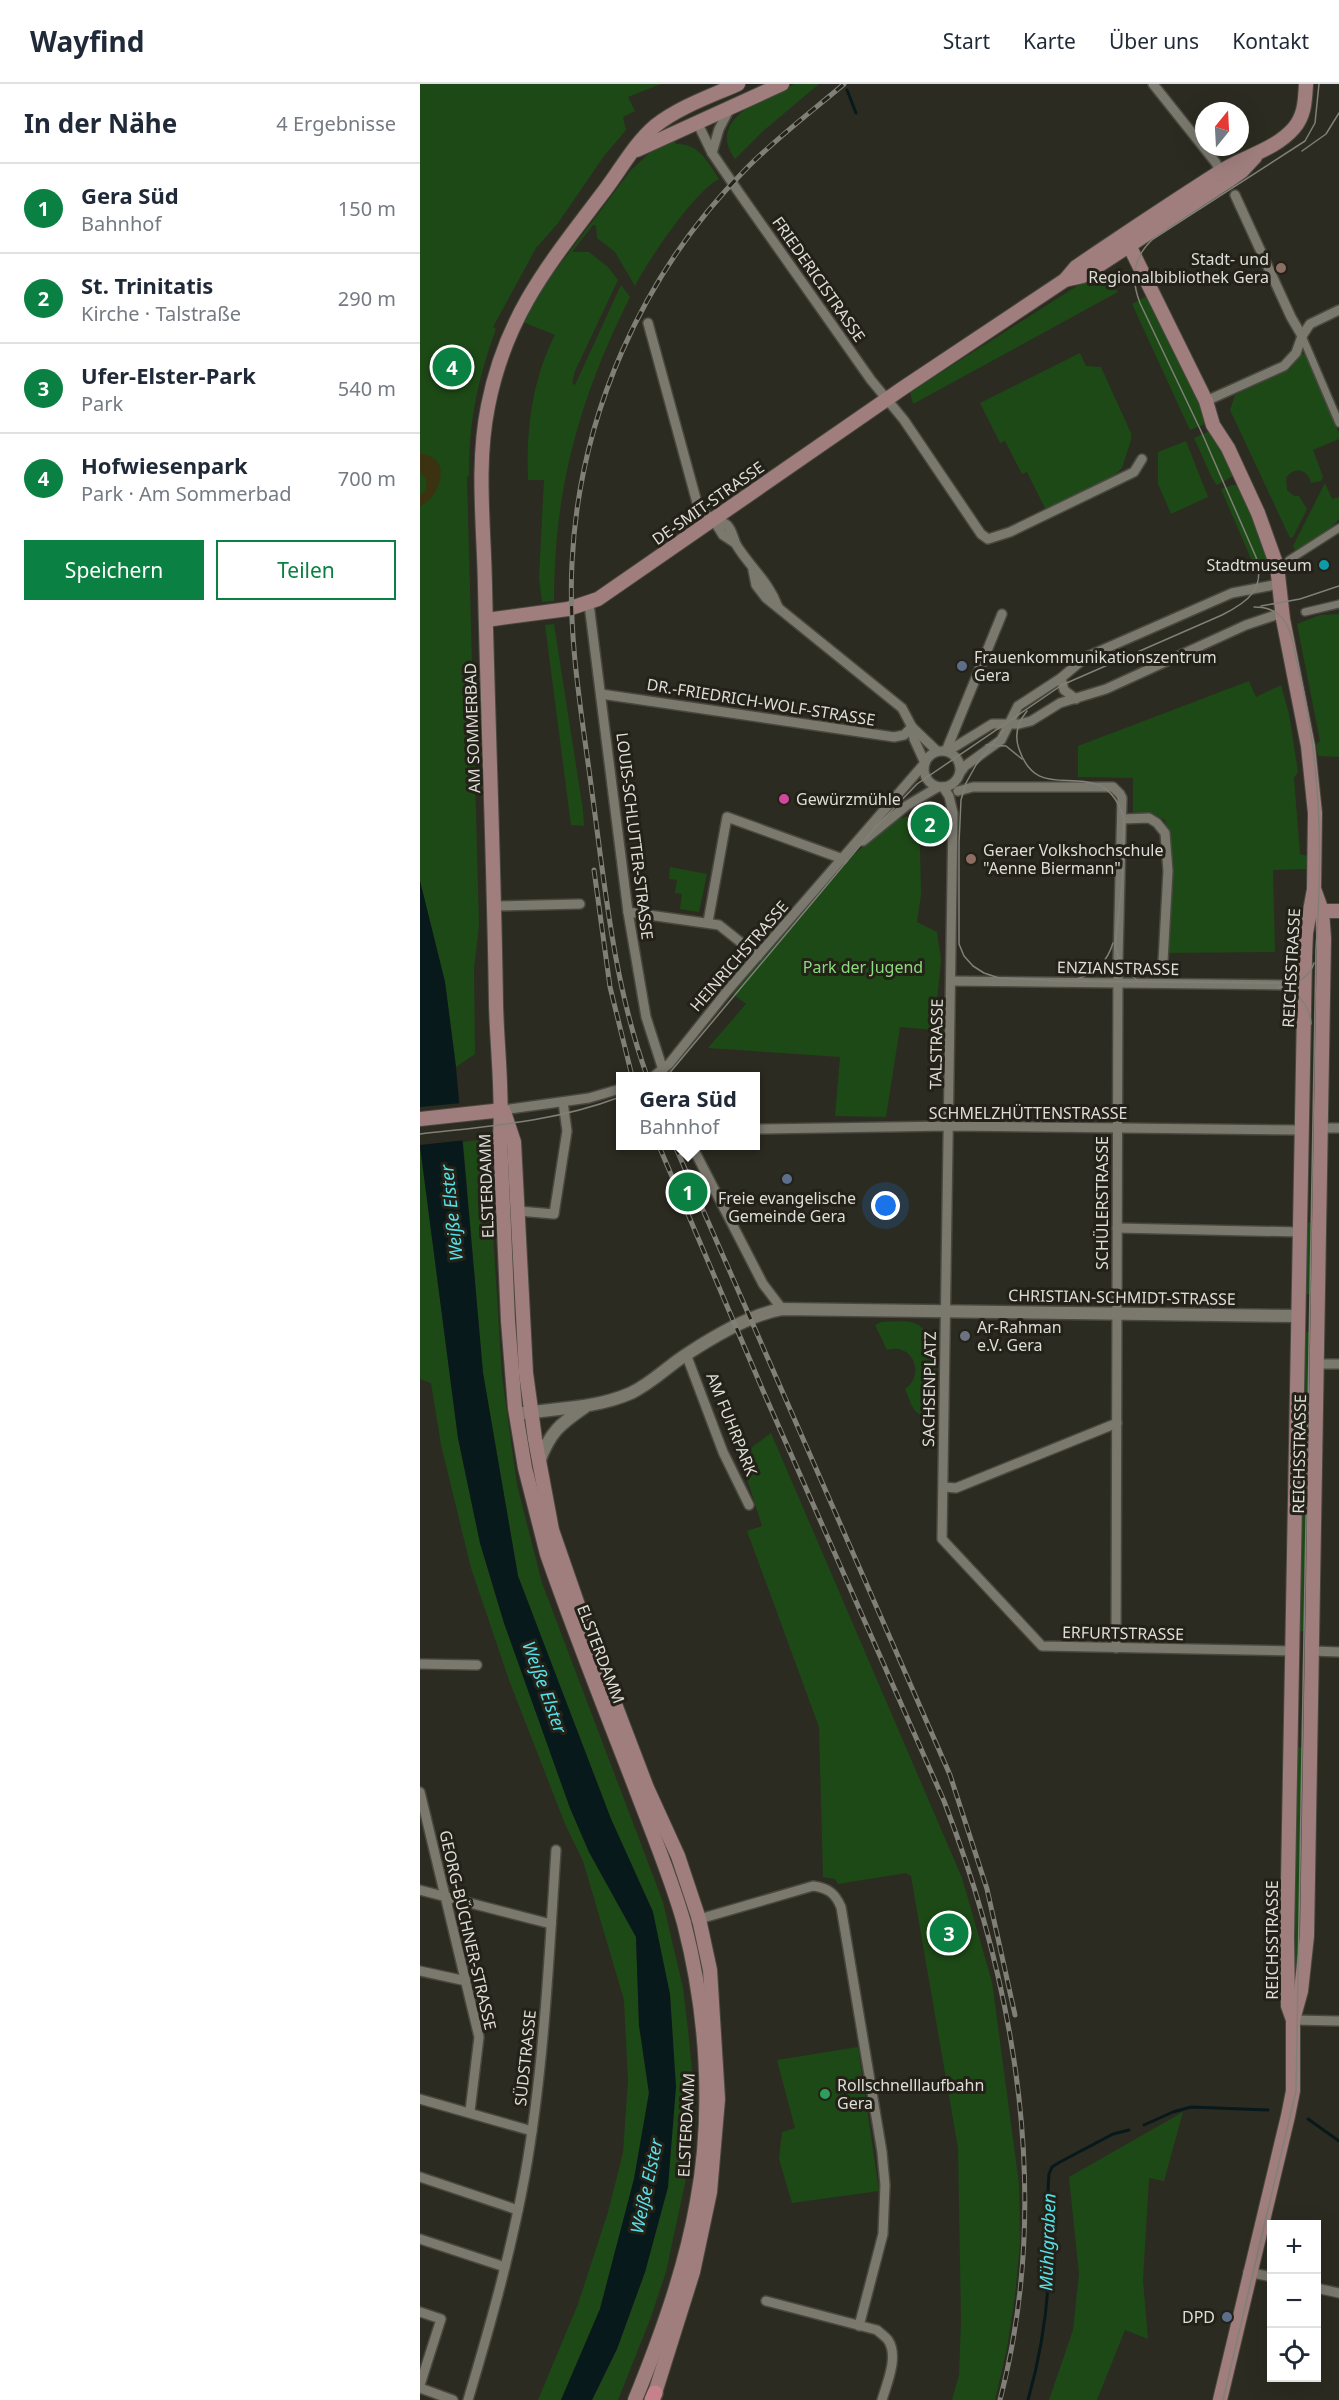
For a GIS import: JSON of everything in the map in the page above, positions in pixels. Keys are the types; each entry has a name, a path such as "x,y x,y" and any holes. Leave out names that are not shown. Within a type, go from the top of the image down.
{"main road":[{"name":"AM SOMMERBAD","path":"503,1110 497,1043 483,480 484,434 491,389 504,347 532,288 635,150 658,124 738,84"},
{"path":"635,150 782,84"},
{"path":"1127,240 1220,172 1259,153 1286,135 1300,120 1304,110 1306,84"},
{"path":"690,106 697,122"},
{"path":"1127,240 1235,176 1259,153"},
{"name":"DE-SMIT-STRASSE","path":"486,620 556,611 589,604 620,585 931,369 1065,280 1083,276 1127,240"},
{"name":"REICHSSTRASSE","path":"1127,240 1206,401 1213,425 1228,448 1268,538 1280,584 1282,614 1310,754 1316,836 1315,911 1324,938 1307,1936 1301,1991 1293,2020 1293,2091 1220,2400"},
{"path":"1315,911 1339,911"},
{"name":"REICHSSTRASSE","path":"1293,2020 1288,2006 1287,1936 1301,1130 1306,933 1315,911"},
{"path":"420,1119 503,1110"},
{"name":"ELSTERDAMM","path":"503,1110 514,1142 526,1373 552,1530 567,1576 647,1788 678,1856 699,1919 714,2002 718,2099 716,2145 702,2237 654,2398"},
{"name":"ELSTERDAMM","path":"503,1110 500,1147 508,1321 516,1414 532,1500 547,1554 662,1858 684,1923 702,2023 706,2098 698,2200 687,2251 663,2328 635,2400"},
{"path":"1301,1130 1322,1128"},
{"path":"1298,1316 1317,1316"},
{"path":"1293,1652 1313,1651"}],"street":[{"path":"1153,84 1216,163 1220,172"},
{"path":"712,153 719,129 730,108"},
{"name":"FRIEDERICISTRASSE","path":"697,122 712,153 865,370 904,420 981,534 988,539 1010,532 1134,472 1142,459"},
{"path":"1235,195 1302,336 1339,423"},
{"path":"1206,401 1284,366 1296,353 1302,336 1310,324 1339,310"},
{"path":"648,322 696,503 702,514 713,519 720,531 735,543 753,570 756,585 766,598 902,708 912,726 914,739 925,763 926,777 931,784 940,787 952,784 965,766 1001,740 1018,706 1061,678 1086,657 1232,593 1280,584"},
{"path":"1289,560 1339,528"},
{"name":"LOUIS-SCHLUTTER-STRASSE","path":"589,604 628,912 646,1017 663,1070"},
{"path":"1305,612 1339,604"},
{"path":"944,751 1002,614"},
{"path":"925,763 931,754 944,751 992,724 1031,721 1060,703 1106,689 1246,625 1282,614"},
{"path":"1061,678 1064,690 1076,699"},
{"name":"DR.-FRIEDRICH-WOLF-STRASSE","path":"602,694 894,737 904,735 912,726"},
{"path":"912,726 958,759 959,775"},
{"name":"HEINRICHSTRASSE","path":"660,1072 925,763"},
{"name":"TALSTRASSE","path":"947,1312 953,813 959,775"},
{"name":"TALSTRASSE","path":"940,787 949,796 953,813"},
{"name":"HEINRICHSTRASSE","path":"846,856 906,806 940,787"},
{"name":"SCHÜLERSTRASSE","path":"958,791 973,787 1113,787 1120,794 1122,819 1118,913 1116,1648"},
{"path":"708,922 727,817 846,856"},
{"path":"1122,819 1149,818 1157,823 1165,833 1168,871 1163,961"},
{"path":"494,906 580,903"},
{"path":"628,912 708,922 719,926 758,956"},
{"name":"ENZIANSTRASSE","path":"951,981 1118,983 1163,978 1284,985"},
{"path":"503,1110 563,1102 616,1090"},
{"path":"518,1211 554,1214 567,1131 563,1102"},
{"name":"SCHMELZHÜTTENSTRASSE","path":"760,1128 950,1126 1301,1130"},
{"path":"1322,1128 1339,1128"},
{"path":"516,1414 587,1406 613,1400 636,1390 686,1354 760,1315 782,1309 763,1284 694,1150"},
{"path":"1117,1228 1299,1232"},
{"name":"SACHSENPLATZ","path":"782,1309 947,1312 944,1487"},
{"name":"CHRISTIAN-SCHMIDT-STRASSE","path":"947,1312 1298,1316"},
{"name":"AM FUHRPARK","path":"686,1354 723,1452 749,1505"},
{"path":"1317,1364 1339,1364"},
{"path":"539,1462 551,1434 566,1420 587,1406"},
{"path":"944,1487 956,1488 1116,1423"},
{"name":"ERFURTSTRASSE","path":"944,1487 942,1539 1042,1646 1293,1652"},
{"path":"1313,1651 1339,1652"},
{"path":"420,1664 477,1665"},
{"name":"GEORG-BÜCHNER-STRASSE","path":"420,1792 478,2037 470,2111"},
{"name":"SÜDSTRASSE","path":"468,2400 505,2267 532,2131 541,2066 556,1850"},
{"path":"684,1923 813,1886 826,1888 836,1896 841,1907 885,2185 883,2234 859,2326"},
{"path":"420,1890 551,1924"},
{"path":"420,1971 466,1981"},
{"path":"1293,2020 1339,2021"},
{"path":"420,2099 470,2111 532,2131"},
{"path":"420,2177 518,2210"},
{"path":"420,2239 505,2267"},
{"path":"1249,2272 1267,2276"},
{"path":"1321,2289 1339,2293"},
{"path":"766,2301 877,2330 888,2340 892,2352 891,2368 882,2400"},
{"path":"420,2312 441,2319 420,2387 453,2400"}],"green space":[{"path":"420,84 661,84 628,97 635,111 623,117 626,130 604,156 558,223 536,248 493,327 496,329 475,401 470,438 469,476 467,477 479,925 474,969 475,1054 456,1067 445,982 420,881"},
{"path":"795,84 819,84 762,132 735,159 728,145 728,132 733,121 756,103"},
{"path":"674,139 676,144 697,150 719,179 685,211 650,260 635,286 615,252 597,238 596,226 593,225 572,252 589,252 608,267 618,280 575,371 572,383 575,385 621,285 630,297 597,371 573,444 559,520 554,601 542,602 539,578 544,480 528,480 528,443 536,387 555,335 523,322 543,287 631,170 654,149"},
{"path":"1102,270 1118,292 913,404 910,392"},
{"path":"1148,295 1208,423 1190,430 1132,304"},
{"path":"1080,353 1086,366 1101,367 1131,433 1131,440 1122,468 1107,482 1047,512 1027,472 1022,474 1005,441 1000,443 980,403"},
{"path":"1301,354 1309,358 1339,433 1339,439 1313,450 1323,477 1321,481 1311,483 1307,475 1300,471 1289,474 1286,478 1287,490 1294,496 1299,496 1307,509 1293,537 1290,538 1230,410 1235,395 1290,369"},
{"path":"1212,430 1233,476 1217,485 1194,438"},
{"path":"1186,441 1208,497 1171,514 1158,484 1158,452"},
{"path":"1325,483 1332,499 1339,497 1339,519 1328,531 1295,550 1293,546"},
{"path":"1237,485 1271,565 1255,568 1221,489"},
{"path":"1339,614 1339,757 1318,756 1316,745 1320,741 1297,624 1320,615"},
{"path":"554,624 584,826 571,825 545,625"},
{"path":"1249,681 1256,697 1281,685 1289,714 1298,772 1294,778 1300,854 1308,856 1307,869 1273,870 1275,952 1165,953 1168,837 1165,820 1153,814 1133,815 1133,778 1078,777 1078,746"},
{"name":"Park der Jugend","path":"909,816 920,847 921,895 917,922 937,932 941,960 934,1030 900,1027 886,1117 835,1116 840,1057 708,1048 746,1004 733,994 845,861 898,819"},
{"path":"670,867 707,874 699,912 680,909 682,894 675,893 677,880 669,879"},
{"path":"487,1139 502,1376 517,1485 542,1583 663,1902 683,1988 688,2030 692,2070 687,2174 666,2272 618,2400 592,2400 617,2349 645,2272 668,2187 653,1912 611,1819 518,1576 483,1373 463,1142"},
{"path":"420,1146 458,1438 480,1543 504,1623 570,1808 589,1852 636,1937 639,2025 649,2093 634,2179 600,2309 561,2400 538,2400 578,2304 608,2212 623,2153 628,2081 624,2000 583,1861 565,1824 509,1680 471,1568 441,1445 431,1383 420,1379"},
{"path":"1302,1223 1318,1223 1316,1294 1302,1294"},
{"path":"881,1322 914,1323 924,1329 930,1339 936,1364 933,1417 921,1415 912,1406 905,1389 915,1376 914,1361 904,1351 887,1350 875,1325"},
{"path":"1304,1332 1311,1332 1310,1555 1305,1555 1304,1631 1299,1631"},
{"path":"771,1433 962,1878 992,1982 1019,2184 1020,2243 1007,2348 995,2400 952,2400 959,2375 961,2321 958,2148 911,1876 906,1873 838,1884 835,1879 823,1877 819,1727 747,1531 762,1526 740,1456"},
{"path":"1293,1747 1308,1748 1305,1933 1297,1999 1290,1993"},
{"name":"Rollschnelllaufbahn Gera","path":"858,2047 879,2191 792,2203 779,2159 782,2132 795,2128 777,2060"},
{"path":"1183,2112 1164,2181 1149,2178 1143,2280 1148,2339 1125,2330 1097,2400 1049,2400 1073,2330 1079,2274 1069,2177"}],"sand":[{"path":"420,454 430,456 437,461 441,477 434,494 420,506 420,495 425,491 427,481 420,472"}],"water":[{"name":"Weiße Elster","path":"420,881 445,982 456,1067 483,1373 518,1576 611,1819 653,1912 670,1994 676,2087 668,2187 645,2272 617,2349 592,2400 561,2400 600,2309 634,2179 649,2093 639,2025 636,1937 589,1852 570,1808 504,1623 480,1543 458,1438 420,1146"}],"pier":[{"path":"462,1103 466,1140 420,1145 420,1107"}],"waterway":[{"path":"847,90 856,113"},
{"name":"Mühlgraben","path":"1144,2125 1191,2107 1268,2110"},
{"name":"Mühlgraben","path":"1308,2119 1339,2141"},
{"name":"Mühlgraben","path":"1028,2400 1047,2304 1049,2174 1052,2167 1060,2162 1113,2134 1129,2130"}],"tunnel":[{"path":"1163,961 1163,973"}],"tram line":[{"path":"670,1072 873,830 917,784 1062,685 1222,615 1240,605 1252,593 1259,578 1256,557 1201,431 1140,303 1135,285 1135,268 1141,253 1153,239 1305,141 1315,123 1319,84"},
{"path":"1302,151 1326,134 1339,113"},
{"path":"1261,606 1300,599 1339,586"},
{"path":"1223,2400 1296,2091 1319,877 1316,772 1306,702 1293,641 1289,629 1277,613 1254,607"},
{"path":"1027,711 1019,724 1017,739 1026,764 1034,773 1054,780 1089,782 1101,786 1113,796 1121,809 1124,819 1122,884 1115,946 1121,966 1139,982"},
{"path":"1004,730 976,765 966,783 961,800 959,944 964,956 973,966 999,978 1061,981 1286,983"},
{"path":"986,745 1006,746 1022,759"},
{"path":"1077,979 1090,974 1100,966 1108,956 1113,943"},
{"path":"1279,987 1301,980 1309,973 1314,963"},
{"path":"1278,987 1291,991 1301,999 1308,1010 1311,1024"},
{"path":"420,1134 546,1118 616,1098"}],"railway":[{"path":"646,1072 626,1007 612,936 580,706 571,592 577,508 588,454 603,401 622,350 647,301 675,255 708,211 745,170 844,84"},
{"path":"594,870 610,987 631,1072"},
{"path":"661,1150 764,1393 944,1801 991,1947 1008,2022 1019,2097 1024,2173 1023,2249 1016,2325 1000,2400"},
{"path":"677,1150 950,1775 987,1889 1015,2015"}],"place":[{"name":"Stadt- und Regionalbibliothek Gera","path":"1281,268"},
{"name":"Hofwiesenpark","path":"452,367"},
{"name":"Stadtmuseum","path":"1324,565"},
{"name":"Frauenkommunikationszentrum Gera","path":"962,666"},
{"name":"Gewürzmühle","path":"784,799"},
{"name":"St. Trinitatis","path":"930,824"},
{"name":"Geraer Volkshochschule \"Aenne Biermann\"","path":"971,859"},
{"name":"Freie evangelische Gemeinde Gera","path":"787,1179"},
{"name":"Gera Süd","path":"688,1192"},
{"name":"Ar-Rahman e.V. Gera","path":"965,1336"},
{"name":"Ufer-Elster-Park","path":"949,1933"},
{"name":"Rollschnelllaufbahn Gera","path":"825,2094"},
{"name":"DPD","path":"1227,2317"}]}
